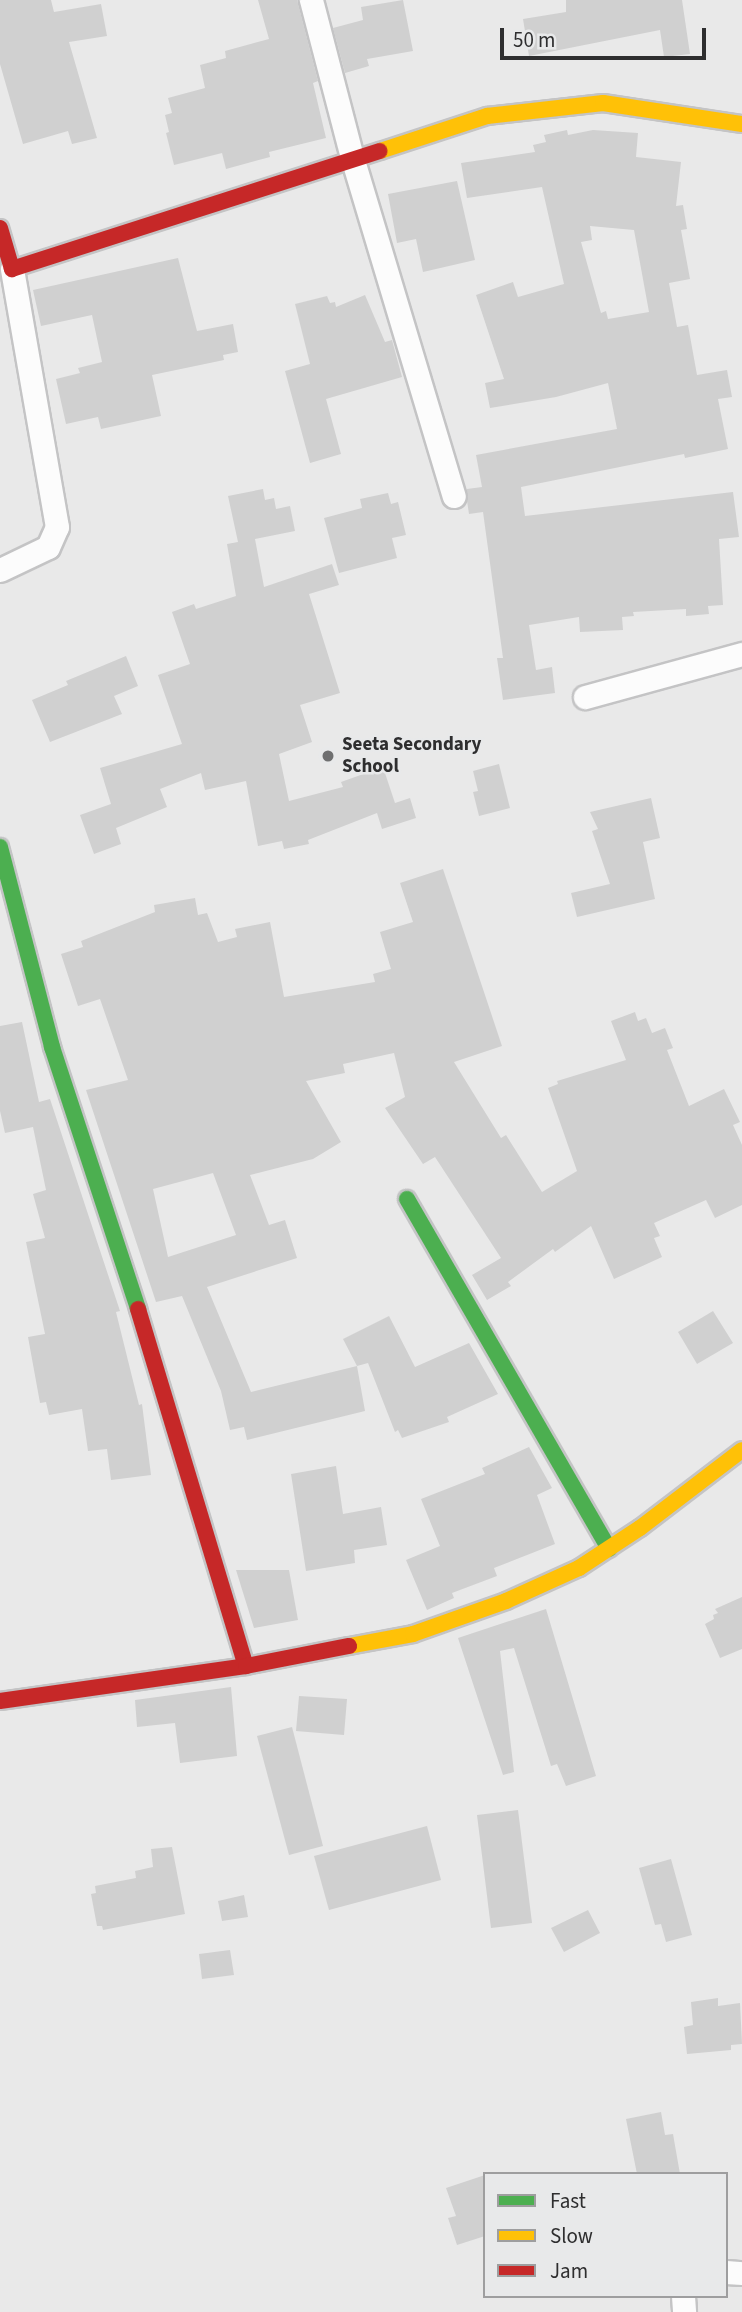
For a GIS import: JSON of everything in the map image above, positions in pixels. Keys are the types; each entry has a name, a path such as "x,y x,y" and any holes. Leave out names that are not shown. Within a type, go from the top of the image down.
{"street":[{"path":"311,0 352,157 454,496"},
{"path":"12,269 111,240 352,157 487,116 603,103 742,124"},
{"path":"0,228 12,269 57,527 48,547 0,570"},
{"path":"585,697 742,654"},
{"path":"0,847 52,1047 132,1286 246,1665"},
{"path":"407,1199 609,1549"},
{"path":"0,1701 246,1665 413,1634 506,1601 579,1568 609,1549 742,1450"}],"building":[{"path":"0,0 51,0 54,12 101,4 107,36 69,42 97,138 72,144 68,131 23,144 0,64"},
{"path":"258,0 297,0 318,81 313,83 326,138 269,152 270,157 226,169 222,153 174,165 166,133 169,132 165,115 172,113 168,98 205,88 200,65 226,58 225,51 269,39"},
{"path":"403,0 413,51 367,59 369,66 345,73 333,28 363,20 361,7"},
{"path":"566,0 682,0 690,54 664,57 660,30 529,56 523,19 566,12"},
{"path":"567,130 568,135 593,130 638,133 636,157 681,162 676,206 683,205 687,229 681,230 690,279 669,283 677,327 688,325 697,375 727,370 732,397 718,399 728,449 685,458 684,454 521,487 525,516 733,492 739,537 719,539 723,605 708,606 709,614 686,616 686,609 633,612 634,616 622,617 623,630 580,632 579,617 529,625 536,670 552,667 555,693 503,700 497,658 503,658 483,512 469,514 467,501 467,489 482,487 476,455 617,429 608,383 556,397 490,408 485,383 504,379 476,295 513,282 518,297 564,284 542,187 467,198 461,163 535,152 533,145 546,142 544,135","holes":["590,226 634,230 649,312 608,319 606,311 601,313 581,242 592,240"]},
{"path":"457,181 475,260 423,272 416,239 397,243 388,194"},
{"path":"178,258 197,331 233,324 238,352 223,355 224,360 152,375 161,416 101,429 98,417 66,424 56,379 80,373 78,368 102,362 92,315 41,326 33,290"},
{"path":"365,295 385,342 392,340 402,377 326,399 341,454 310,463 285,371 310,364 295,304 327,296 330,303 335,302 336,307"},
{"path":"263,489 265,500 274,498 276,509 290,506 295,531 255,539 264,587 332,564 339,585 309,594 340,693 300,705 312,742 279,754 289,801 343,787 341,782 383,767 395,803 410,798 416,818 382,829 377,813 308,840 309,844 284,849 282,841 258,846 246,781 205,790 201,773 160,789 167,807 116,828 121,844 94,854 80,815 111,804 100,768 182,744 158,675 190,664 172,612 194,604 196,609 236,596 227,544 238,542 228,496"},
{"path":"388,493 391,504 398,502 406,535 392,538 397,558 339,573 324,518 362,508 360,499"},
{"path":"126,656 138,686 114,696 122,714 50,742 32,700 68,685 66,681"},
{"path":"499,764 510,808 479,816 473,792 478,791 473,771"},
{"path":"651,798 660,838 643,842 655,899 577,917 571,893 610,884 592,831 598,829 590,812"},
{"path":"443,869 502,1046 454,1062 501,1138 506,1135 542,1192 577,1171 548,1088 558,1084 557,1081 626,1060 611,1021 635,1012 638,1021 646,1018 652,1033 665,1028 673,1048 667,1050 689,1106 724,1089 740,1122 733,1125 742,1145 742,1205 715,1218 706,1200 654,1223 660,1236 654,1238 662,1257 614,1279 591,1226 555,1252 553,1249 508,1282 511,1286 487,1300 472,1275 501,1258 435,1157 423,1164 385,1108 405,1097 394,1053 343,1064 345,1073 306,1081 341,1142 313,1159 250,1175 269,1225 285,1220 297,1258 207,1287 251,1392 357,1366 365,1411 247,1440 244,1427 230,1430 221,1391 182,1296 156,1302 86,1090 128,1080 100,999 78,1006 61,954 83,947 81,941 155,912 154,905 195,898 198,915 207,913 218,942 237,937 235,929 270,922 284,997 375,982 373,974 391,969 380,932 413,922 400,883","holes":["213,1173 236,1235 168,1257 153,1189"]},
{"path":"22,1022 39,1102 50,1099 120,1311 116,1312 139,1405 142,1404 151,1475 111,1480 107,1449 88,1451 82,1409 49,1415 46,1402 40,1403 28,1337 45,1334 26,1242 45,1238 33,1194 46,1190 33,1127 5,1133 0,1111 0,1026"},
{"path":"713,1311 733,1343 697,1364 678,1332"},
{"path":"389,1316 415,1367 469,1343 498,1394 447,1417 449,1422 402,1438 398,1430 395,1432 368,1363 357,1366 343,1339"},
{"path":"529,1447 552,1488 537,1495 555,1544 494,1568 497,1576 452,1593 454,1598 427,1610 406,1560 440,1546 421,1499 485,1474 482,1468"},
{"path":"336,1466 343,1514 381,1507 387,1545 354,1550 355,1563 306,1571 291,1474"},
{"path":"236,1570 289,1570 298,1620 254,1628"},
{"path":"742,1597 742,1649 720,1658 705,1624 718,1613 715,1609"},
{"path":"546,1609 596,1776 566,1786 557,1764 551,1766 514,1648 500,1651 514,1772 503,1775 458,1638"},
{"path":"231,1687 237,1756 180,1763 175,1723 137,1727 135,1700"},
{"path":"299,1696 347,1699 344,1735 296,1731"},
{"path":"292,1727 323,1846 289,1855 257,1736"},
{"path":"518,1810 532,1923 491,1928 477,1815"},
{"path":"427,1826 441,1880 329,1910 314,1856"},
{"path":"172,1847 185,1914 103,1930 102,1926 97,1926 91,1894 96,1893 95,1886 136,1878 135,1871 153,1867 151,1849"},
{"path":"671,1859 692,1935 666,1942 661,1924 655,1925 639,1868"},
{"path":"244,1895 248,1917 222,1921 218,1901"},
{"path":"588,1910 600,1933 564,1952 551,1928"},
{"path":"230,1950 234,1975 202,1979 199,1954"},
{"path":"718,1998 718,2006 740,2003 742,2044 731,2045 731,2050 687,2054 684,2027 693,2025 691,2002"},
{"path":"661,2112 665,2135 673,2134 680,2172 637,2172 626,2119"},
{"path":"483,2176 483,2237 457,2245 448,2218 456,2216 446,2188"}],"traffic: fast":[{"path":"0,847 52,1047 138,1309"},
{"path":"407,1199 609,1549"}],"traffic: slow":[{"path":"380,151 487,116 603,103 742,124"},
{"path":"349,1646 413,1634 506,1601 579,1568 640,1528 742,1450"}],"traffic: jam":[{"path":"0,228 12,269 380,151"},
{"path":"138,1309 246,1666"},
{"path":"0,1701 246,1666 349,1646"}],"place":[{"name":"Seeta Secondary School","path":"328,756"}]}
